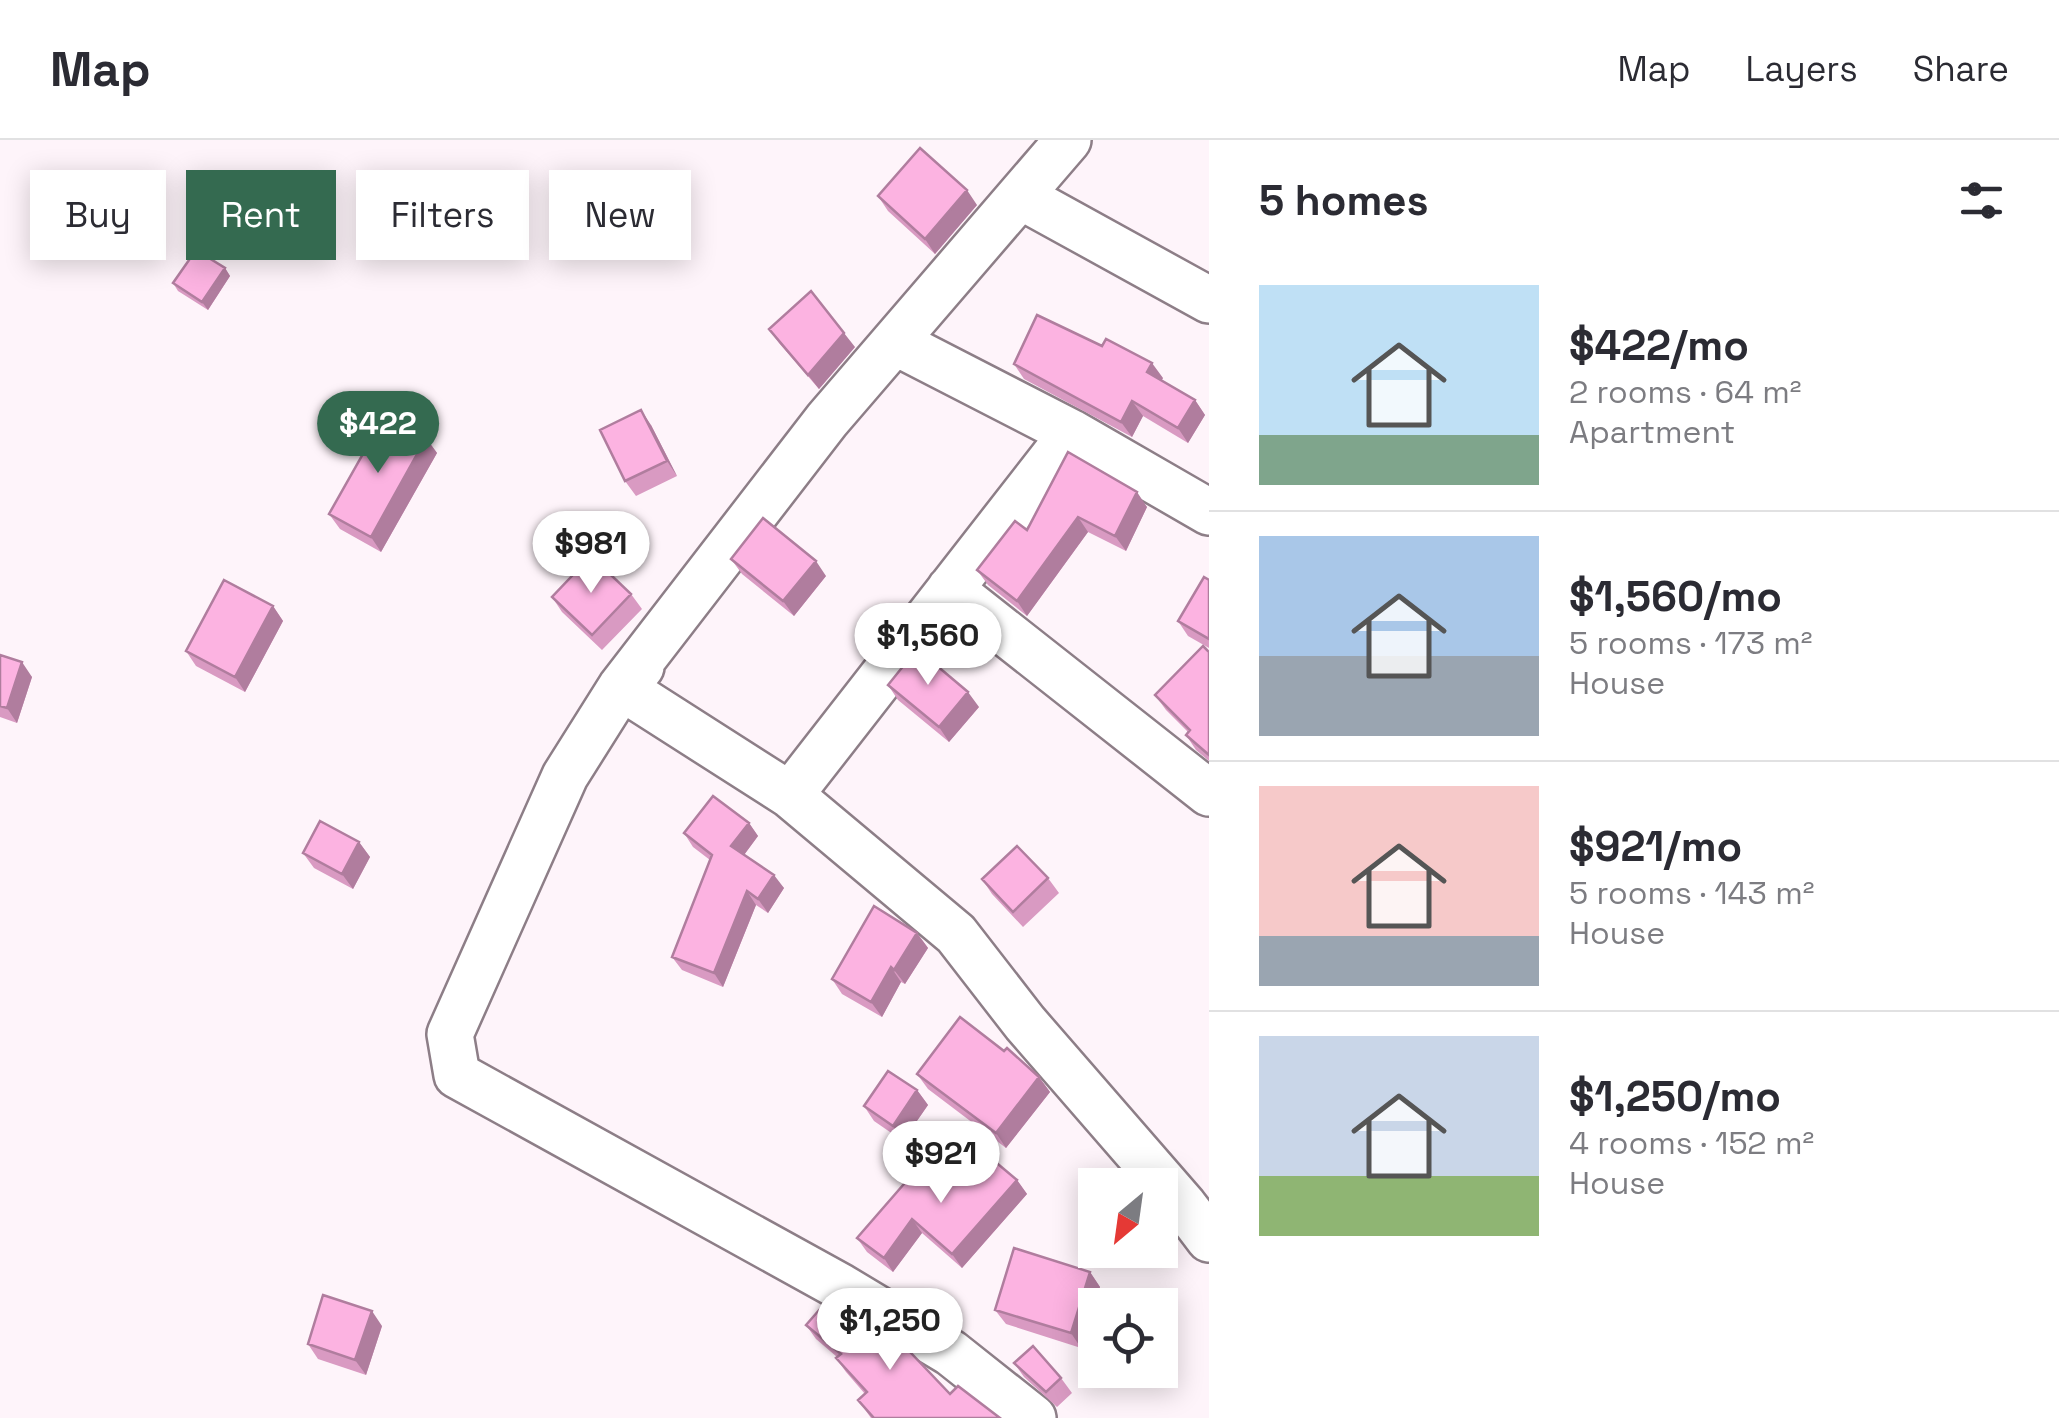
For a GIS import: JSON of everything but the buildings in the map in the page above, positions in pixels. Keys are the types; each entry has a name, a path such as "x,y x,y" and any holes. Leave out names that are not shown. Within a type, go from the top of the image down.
{"street":[{"path":"1033,1418 950,1353 841,1287 457,1075 450,1034 565,776 622,687 827,420 1068,140"},
{"path":"1022,197 1209,300"},
{"path":"896,343 1072,434 1209,512"},
{"path":"790,795 1072,434"},
{"path":"950,590 1209,792"},
{"path":"622,687 659,650"},
{"path":"622,687 790,795 956,934 1025,1023 1209,1238"}]}
